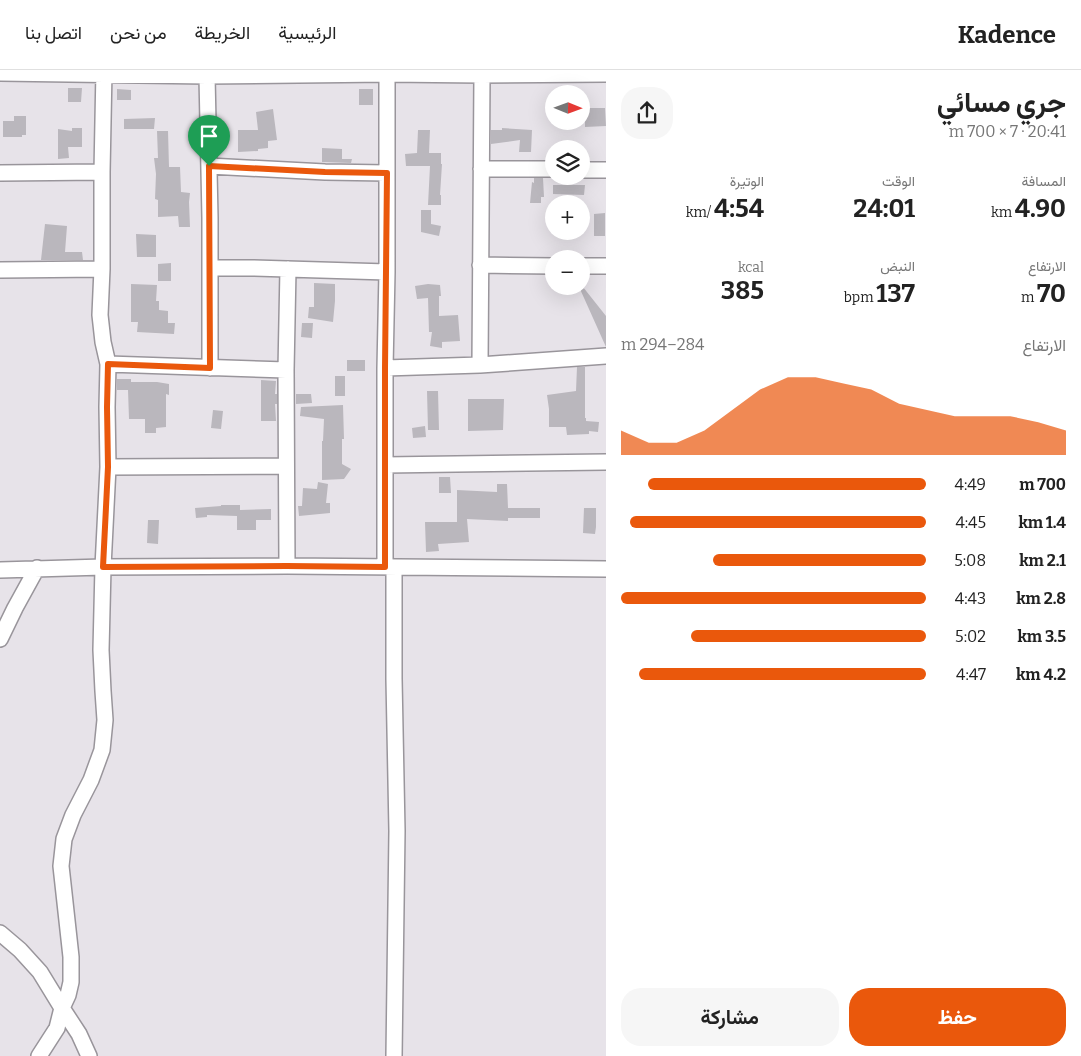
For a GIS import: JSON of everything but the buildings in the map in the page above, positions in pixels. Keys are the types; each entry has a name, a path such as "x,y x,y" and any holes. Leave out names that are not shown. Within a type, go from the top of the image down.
{"street":[{"path":"0,73 104,72 208,76 289,72 387,72 482,75 606,74"},
{"path":"39,1056 57,1028 62,1008 68,995 71,974 71,957 61,866 64,839 91,780 102,750 105,720 102,650 103,567 108,467 108,364 100,315 104,72"},
{"path":"387,72 385,465 394,678 396,841 394,1056"},
{"path":"480,365 482,75"},
{"path":"208,76 210,368"},
{"path":"209,166 387,173"},
{"path":"481,169 545,170"},
{"path":"590,170 606,170"},
{"path":"0,173 102,172"},
{"path":"480,265 545,266"},
{"path":"590,266 606,266"},
{"path":"210,268 387,272"},
{"path":"0,270 102,269"},
{"path":"286,566 288,269"},
{"path":"385,368 480,365 606,356"},
{"path":"108,364 286,370"},
{"path":"385,465 606,462"},
{"path":"108,467 286,466"},
{"path":"0,570 103,567 286,566 606,569"},
{"path":"0,639 37,568"},
{"path":"0,933 20,950 40,972 79,1034 89,1056"}],"route":[{"path":"209,166 387,173 385,567 103,567 108,467 108,364 210,368 209,166"}]}
